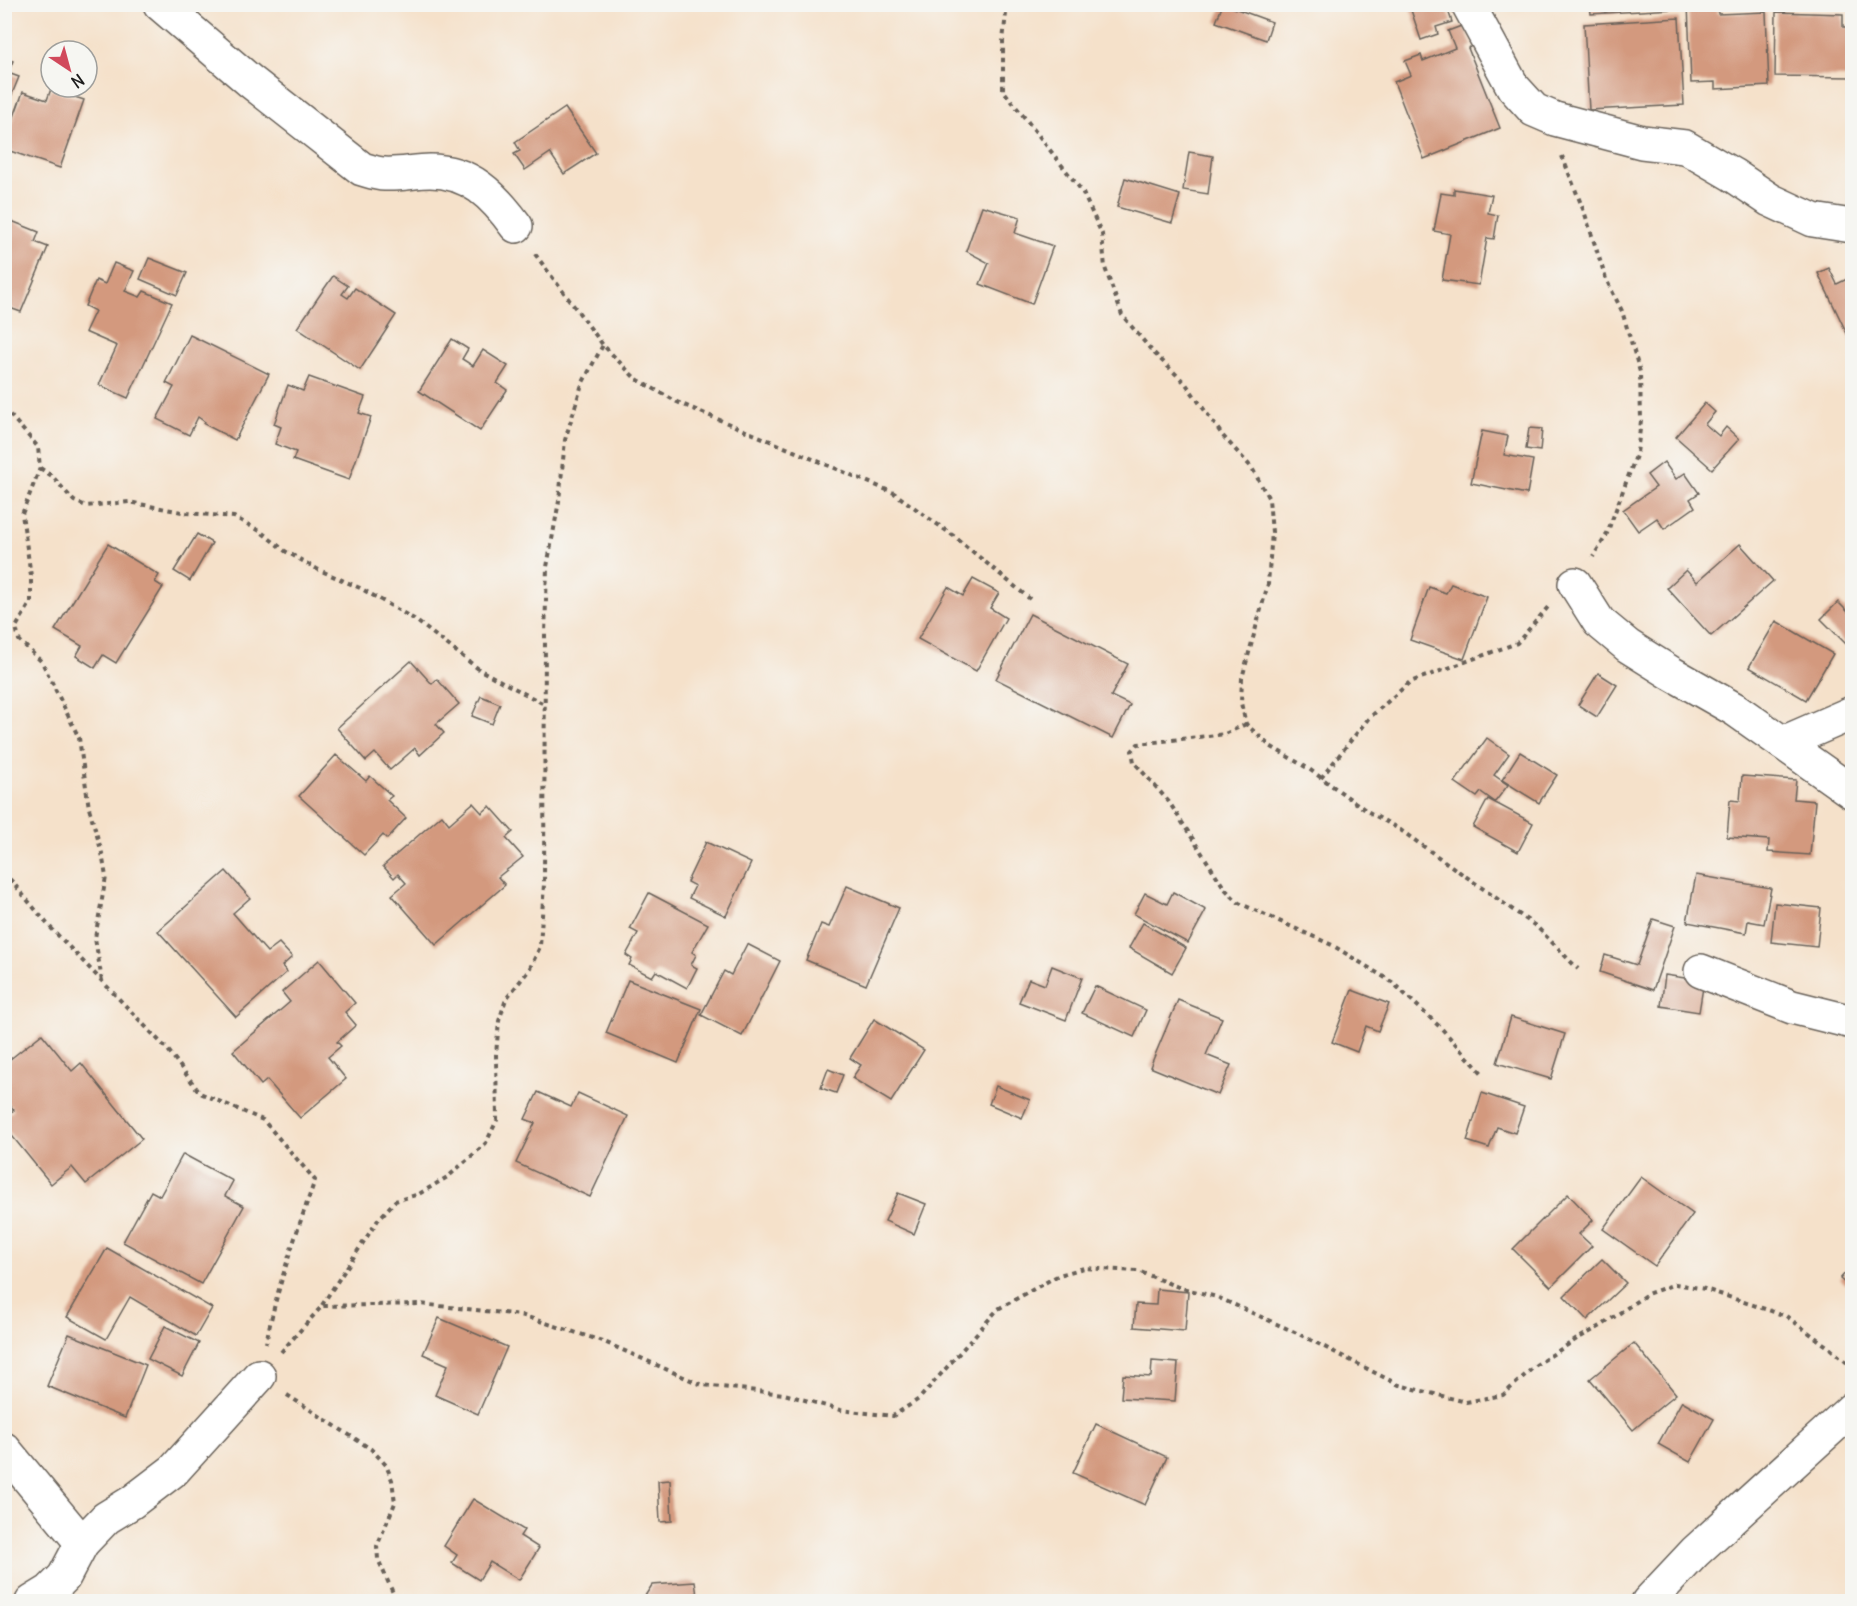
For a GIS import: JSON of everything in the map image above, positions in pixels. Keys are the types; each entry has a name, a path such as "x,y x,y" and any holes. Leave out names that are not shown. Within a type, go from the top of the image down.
{"street":[{"path":"160,4 259,88 362,168 382,174 430,171 452,174 471,181 497,201 516,226"},
{"path":"1468,4 1513,87 1534,110 1555,119 1642,142 1685,147 1770,200 1813,220 1852,226"},
{"path":"1575,584 1599,622 1628,646 1671,674 1736,710 1852,792"},
{"path":"1783,743 1852,713"},
{"path":"1701,970 1792,1008 1852,1022"},
{"path":"32,1602 50,1591 64,1577 82,1543 106,1518 174,1470 259,1376"},
{"path":"1648,1602 1695,1552 1852,1409"},
{"path":"4,1449 82,1543"}],"path":[{"path":"1007,4 1003,41 1003,90 1082,191 1102,234 1105,268 1122,315 1152,351 1186,384 1222,436 1252,468 1269,499 1272,532 1268,584 1242,678 1241,703 1246,724 1270,746 1309,768 1367,811 1453,865 1537,927 1578,969"},
{"path":"1321,778 1368,719 1410,682 1517,643 1547,608 1575,584 1606,536 1637,453 1641,421 1640,372 1622,311 1606,279 1585,214 1563,161 1555,119"},
{"path":"516,226 603,345 635,378 677,402 894,493 955,537 1030,599"},
{"path":"259,1376 322,1306 378,1220 395,1201 418,1194 449,1176 486,1143 497,1120 496,1054 499,1021 506,999 529,970 540,947 544,884 545,634 548,567 559,501 565,440 582,384 603,345"},
{"path":"4,408 38,447 40,468 22,514 31,576 30,602 16,627 18,640 42,662 79,738 89,808 102,853 105,877 95,938 102,982"},
{"path":"40,468 52,476 74,501 86,506 129,502 187,513 234,518 260,531 285,551 301,560 360,588 414,619 480,670 546,705"},
{"path":"1246,724 1226,734 1138,744 1132,752 1134,762 1169,802 1225,889 1239,903 1332,945 1392,982 1442,1029 1482,1073"},
{"path":"4,872 49,926 168,1050 200,1093 263,1120 315,1180 290,1249 273,1308 259,1376"},
{"path":"322,1306 421,1304 521,1315 602,1341 702,1385 784,1394 840,1410 893,1416 919,1400 998,1309 1059,1275 1084,1268 1138,1271 1178,1287 1217,1298 1299,1334 1399,1385 1466,1402 1503,1395 1536,1365 1601,1326 1647,1294 1676,1284 1705,1289 1786,1316 1852,1367"},
{"path":"259,1376 371,1449 386,1465 392,1480 395,1503 376,1546 378,1559 397,1602"}],"building":[{"path":"1223,4 1272,22 1266,40 1216,22"},
{"path":"1409,4 1446,4 1452,22 1436,27 1438,34 1421,40"},
{"path":"1590,4 1672,4 1673,9 1591,14"},
{"path":"1688,4 1717,4 1718,14 1766,12 1769,86 1715,89 1715,82 1691,83"},
{"path":"1776,12 1843,14 1843,27 1852,27 1852,77 1775,76"},
{"path":"1679,18 1684,105 1589,110 1584,24"},
{"path":"1464,25 1472,46 1468,48 1500,128 1424,159 1394,82 1411,75 1405,61 1421,55 1423,61 1455,48 1448,31"},
{"path":"4,58 13,61 8,73 19,77 5,111"},
{"path":"23,92 47,100 84,100 60,168 4,149"},
{"path":"565,108 596,153 564,174 550,153 525,170 514,154 520,151 515,142"},
{"path":"1189,152 1213,156 1208,194 1183,190"},
{"path":"1125,178 1180,195 1172,223 1117,207"},
{"path":"1454,189 1492,195 1488,213 1498,215 1494,239 1487,238 1479,285 1442,280 1450,234 1434,231 1441,193 1454,195"},
{"path":"982,206 1020,217 1015,233 1053,246 1032,304 980,284 989,263 966,251"},
{"path":"4,218 39,232 35,242 48,247 21,312 4,306"},
{"path":"149,258 187,273 177,295 140,279"},
{"path":"114,263 134,271 125,291 140,297 144,291 172,303 128,398 99,385 117,346 85,332 95,311 85,306 96,280 105,284"},
{"path":"1829,268 1837,284 1851,277 1852,344 1818,273"},
{"path":"333,276 348,286 342,294 348,298 355,288 396,315 360,370 297,328"},
{"path":"190,335 269,374 235,440 204,424 205,422 198,417 189,435 157,419 174,387 166,383"},
{"path":"452,339 468,349 462,359 473,366 483,350 508,366 497,383 507,390 480,431 419,391"},
{"path":"309,377 365,397 359,413 371,417 349,480 293,460 296,452 275,444 281,427 274,424 288,385 303,391"},
{"path":"1705,403 1715,412 1705,424 1719,436 1726,427 1739,439 1712,469 1676,437"},
{"path":"1529,428 1542,429 1540,451 1526,449"},
{"path":"1482,431 1508,436 1504,455 1533,460 1527,494 1471,483"},
{"path":"1664,462 1676,479 1685,473 1699,493 1690,499 1695,507 1664,529 1657,518 1638,531 1623,510 1656,487 1647,475"},
{"path":"197,534 212,543 190,581 174,571"},
{"path":"108,544 159,575 155,582 163,587 116,663 103,655 95,668 76,656 82,646 55,630"},
{"path":"1740,544 1773,581 1711,636 1667,588 1686,570 1697,582"},
{"path":"973,579 999,593 990,608 1006,618 976,671 918,639 948,587 963,596"},
{"path":"1451,584 1487,597 1464,659 1410,640 1429,587 1446,593"},
{"path":"1838,602 1852,616 1852,650 1821,619"},
{"path":"1030,614 1128,664 1111,696 1130,705 1113,738 996,679"},
{"path":"1776,621 1833,654 1806,700 1749,667"},
{"path":"411,661 432,684 437,679 459,704 436,724 444,733 420,755 415,748 390,770 375,753 366,761 337,728"},
{"path":"1598,673 1617,685 1597,717 1578,705"},
{"path":"481,696 500,704 492,724 472,716"},
{"path":"1487,738 1509,754 1494,775 1508,785 1495,802 1481,792 1477,797 1455,782"},
{"path":"1520,752 1557,775 1539,803 1502,780"},
{"path":"336,755 366,781 370,776 392,796 387,800 406,818 387,839 383,835 364,855 299,796"},
{"path":"1742,776 1796,780 1794,799 1815,801 1810,855 1768,852 1769,840 1727,837 1730,800 1740,801"},
{"path":"1488,799 1533,823 1518,852 1473,827"},
{"path":"473,803 482,813 490,806 513,832 506,838 523,857 498,877 505,885 436,945 392,895 406,883 398,874 394,878 383,866 442,815 449,824"},
{"path":"706,842 751,863 726,916 689,898 695,886 687,882"},
{"path":"226,871 250,898 233,913 267,952 279,943 292,957 282,966 287,972 236,1017 158,931"},
{"path":"1696,875 1771,888 1764,924 1748,921 1746,933 1687,922"},
{"path":"847,886 899,908 866,985 806,960 821,924 829,927"},
{"path":"1173,892 1206,910 1188,943 1134,914 1145,893 1167,904"},
{"path":"649,893 708,924 692,952 696,955 691,965 697,968 687,988 656,971 652,977 629,965 632,959 626,955 638,933 630,929"},
{"path":"1775,903 1821,908 1817,947 1771,942"},
{"path":"1653,919 1675,926 1653,990 1600,972 1605,955 1637,965"},
{"path":"1143,923 1186,948 1172,973 1129,948"},
{"path":"747,944 780,961 742,1036 701,1015 724,971 731,975"},
{"path":"319,960 355,1003 345,1012 356,1025 337,1042 341,1046 328,1057 346,1079 300,1118 267,1080 261,1085 233,1051 290,1002 282,992"},
{"path":"1052,966 1082,978 1066,1020 1019,1002 1029,979 1045,985"},
{"path":"1665,975 1704,981 1699,1012 1661,1006"},
{"path":"628,980 701,1009 678,1063 606,1033"},
{"path":"1095,986 1146,1010 1134,1037 1082,1013"},
{"path":"1352,990 1389,1004 1378,1031 1366,1026 1357,1052 1332,1042"},
{"path":"1178,1000 1222,1018 1206,1055 1231,1065 1218,1095 1150,1067"},
{"path":"1511,1017 1565,1034 1551,1079 1497,1063"},
{"path":"874,1019 924,1050 891,1102 852,1078 861,1065 850,1058"},
{"path":"42,1034 72,1071 81,1063 142,1139 86,1184 72,1167 51,1184 4,1126 4,1117 14,1110 4,1098 4,1064"},
{"path":"828,1069 843,1075 836,1093 821,1088"},
{"path":"996,1086 1030,1100 1022,1118 989,1104"},
{"path":"538,1092 571,1107 578,1093 628,1116 590,1197 516,1163 535,1123 525,1119"},
{"path":"1482,1093 1524,1107 1515,1133 1497,1127 1489,1148 1467,1141"},
{"path":"183,1154 233,1181 225,1196 244,1206 201,1284 123,1242 151,1191 160,1196"},
{"path":"1641,1177 1693,1214 1655,1266 1603,1229"},
{"path":"898,1193 926,1204 914,1234 885,1221"},
{"path":"1568,1194 1593,1220 1579,1234 1592,1246 1551,1287 1513,1249"},
{"path":"107,1248 212,1308 196,1336 130,1297 106,1339 67,1317"},
{"path":"1602,1259 1626,1283 1587,1320 1564,1296"},
{"path":"1852,1265 1852,1289 1840,1279"},
{"path":"1157,1289 1188,1292 1185,1331 1134,1327 1136,1304 1156,1305"},
{"path":"439,1318 507,1347 478,1414 435,1395 448,1365 423,1354"},
{"path":"165,1326 199,1343 182,1376 148,1359"},
{"path":"69,1334 146,1365 125,1418 47,1386"},
{"path":"1634,1343 1676,1394 1633,1430 1590,1379"},
{"path":"1152,1361 1178,1363 1175,1401 1121,1398 1123,1375 1151,1377"},
{"path":"1682,1401 1714,1419 1690,1462 1658,1444"},
{"path":"1096,1424 1167,1457 1145,1505 1073,1473"},
{"path":"670,1480 672,1521 660,1522 658,1481"},
{"path":"473,1499 524,1530 520,1536 539,1548 519,1580 490,1562 479,1580 452,1563 457,1555 444,1546"},
{"path":"695,1582 698,1602 641,1602 652,1585"}]}
